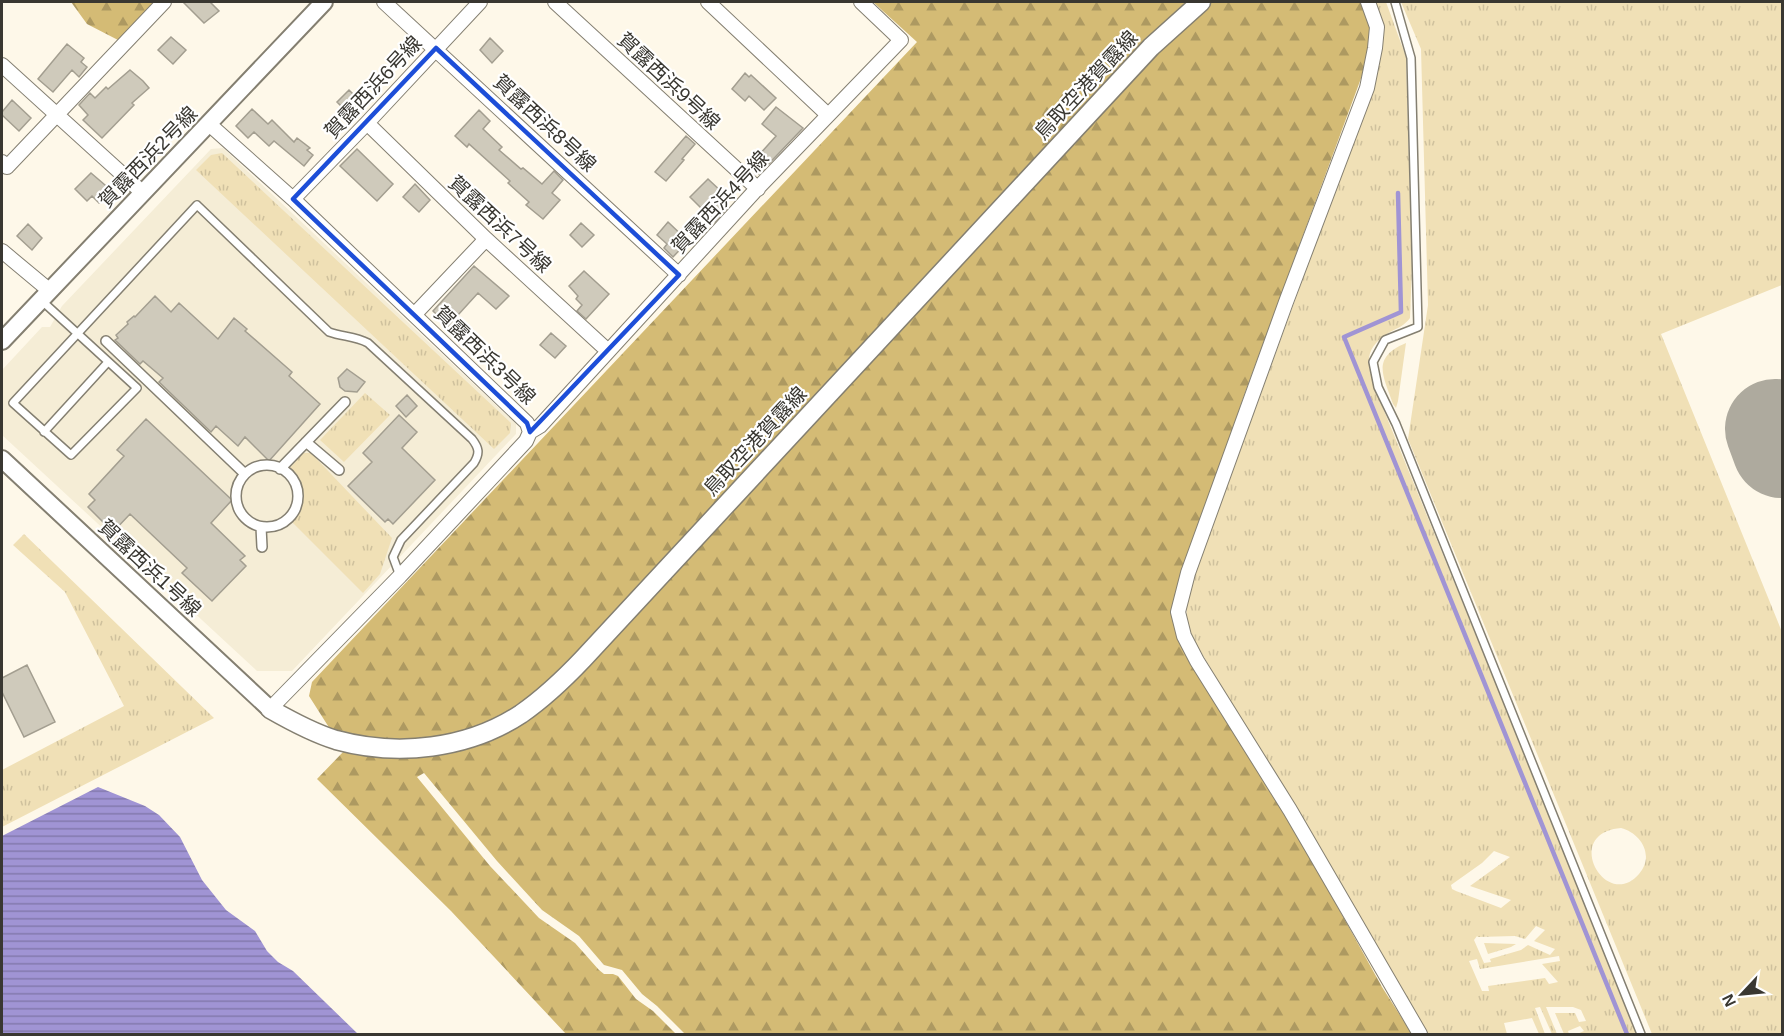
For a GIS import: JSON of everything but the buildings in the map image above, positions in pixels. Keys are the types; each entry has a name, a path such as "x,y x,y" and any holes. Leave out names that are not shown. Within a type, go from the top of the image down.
{"main road":[{"name":"鳥取空港賀露線","path":"270,709 314,732 335,739 376,747 396,748 440,745 484,733 521,714 538,702 583,659 1140,59 1168,30 1201,2"}],"street":[{"path":"2,162 7,167 164,2"},
{"name":"賀露西浜2号線","path":"2,341 324,2"},
{"name":"賀露西浜8号線","path":"384,2 679,274"},
{"name":"賀露西浜6号線","path":"293,199 480,2"},
{"name":"賀露西浜9号線","path":"555,2 758,189"},
{"path":"708,2 828,115"},
{"name":"賀露西浜4号線","path":"530,432 540,426 758,189 901,40 861,2"},
{"path":"1368,2 1377,27 1367,88 1258,377 1188,573 1178,612 1184,636 1197,661 1290,810 1420,1035"},
{"path":"2,64 143,193"},
{"name":"賀露西浜7号線","path":"367,123 486,239 608,351"},
{"name":"賀露西浜3号線","path":"209,124 293,199 527,423 530,432 526,441 400,576 270,709"},
{"path":"414,315 486,239"},
{"path":"2,251 45,295"},
{"path":"106,341 246,474"},
{"path":"280,469 345,402"},
{"path":"306,442 339,470"},
{"name":"賀露西浜1号線","path":"2,459 270,709"},
{"path":"264,465 280,469 291,477 298,496 296,506 285,522 276,526 261,527 247,520 240,512 236,502 236,492 239,482 246,474 264,465"},
{"path":"261,527 262,547"}],"lane":[{"path":"1395,2 1411,58 1418,327 1385,340 1373,362 1378,387 1396,424 1641,1035"},
{"path":"45,295 79,334 137,388 71,455 14,403 79,334 196,206 329,332 340,336 357,337 368,343 478,447 479,455 474,463 401,540 393,557 400,576"},
{"path":"44,432 108,362"}],"highlighted area":[{"path":"436,48 679,275 530,432 527,423 293,199"}],"shaded area":[{"path":"223,148 516,424 516,434 292,671 257,671 2,435 2,370 42,327 50,327 62,306 211,149"},
{"path":"98,787 145,806 159,815 180,837 202,880 226,910 255,931 267,951 278,962 293,971 358,1034 2,1034 2,836"}],"green space":[{"path":"71,2 156,2 118,40 87,24"},
{"path":"873,2 1363,2 1372,24 1367,62 1246,390 1178,586 1185,650 1220,711 1265,780 1382,987 1412,1034 685,1034 642,994 622,970 604,965 579,936 542,910 497,861 424,773 417,777 490,866 539,918 575,943 604,974 618,976 636,999 653,1011 676,1034 566,1034 451,911 317,779 344,751 309,696 312,682 917,42"},
{"path":"1374,2 1386,2 1406,57 1412,266 1410,318 1381,338 1375,345 1369,358 1370,373 1639,1034 1577,1034 1584,1031 1580,1026 1568,1031 1569,1034 1564,1034 1555,1013 1575,1013 1579,1022 1586,1021 1581,1010 1573,1007 1546,1007 1557,1034 1552,1034 1540,1007 1535,1008 1545,1034 1539,1034 1532,1018 1504,1023 1507,1034 1426,1034 1189,629 1187,602 1189,591 1371,92","holes":["1494,851 1510,857 1470,886 1511,900 1501,908 1456,891 1451,885 1482,863","1536,926 1545,930 1534,941 1555,949 1550,955 1528,945 1521,950 1484,963 1474,940 1477,936 1515,936 1525,939","1559,956 1560,961 1542,964 1558,982 1549,984 1545,978 1488,986 1489,991 1482,991 1469,961 1477,959 1480,969"]},
{"path":"1401,2 1782,2 1782,285 1661,334 1782,632 1782,1034 1652,1034 1408,439 1428,305 1421,49","holes":["1621,828 1628,831 1644,846 1646,860 1639,874 1626,883 1614,884 1603,877 1595,867 1592,855 1594,843 1603,833"]},
{"path":"222,153 511,423 510,433 494,449 196,170 211,155"},
{"path":"1406,343 1396,408 1383,376 1384,361 1395,349"},
{"path":"365,393 390,415 344,462 320,440"},
{"path":"303,453 311,453 392,538 380,574 363,593 292,522 300,509 301,495 294,475 289,469"},
{"path":"24,534 214,718 2,827 2,770 124,706 65,592 13,545"},
{"path":"1484,943 1516,944 1488,954"}],"waterway":[{"path":"1398,193 1401,312 1344,337 1627,1034"}],"runway":[{"path":"1775,429 1782,448"}]}
